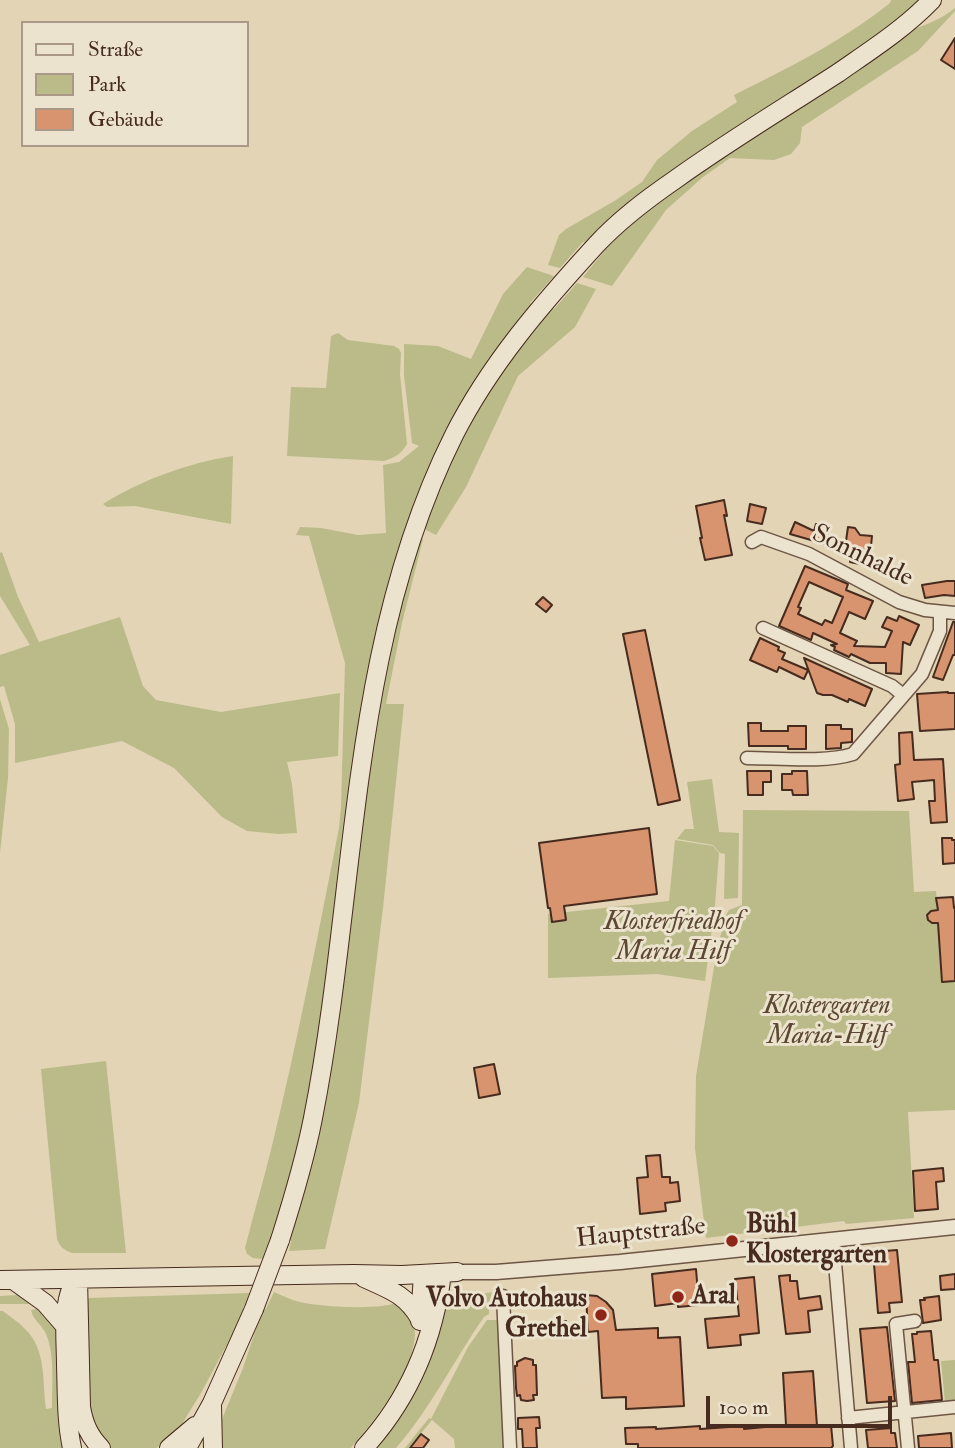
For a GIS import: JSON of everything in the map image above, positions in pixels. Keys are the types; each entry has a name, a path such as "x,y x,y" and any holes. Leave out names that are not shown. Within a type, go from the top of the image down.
{"main road":[{"path":"187,1448 212,1403 254,1309 302,1171 324,1054 366,738 382,650 394,596 426,499 455,433 489,374 538,310 597,244 633,210 707,156 873,50 908,24 932,0"},
{"path":"7,1280 450,1273 414,1376 403,1397 364,1448"},
{"path":"354,1274 402,1296 420,1319"},
{"path":"423,1274 420,1319 423,1353"},
{"path":"72,1448 67,1406 65,1326 69,1294 78,1279"},
{"path":"78,1279 81,1407 84,1423 92,1438 102,1448"},
{"path":"7,1280 46,1303 65,1326"},
{"path":"212,1403 213,1448"},
{"path":"169,1448 203,1419"}],"street":[{"name":"Sonnhalde","path":"752,542 761,537 809,554 899,602 925,610 955,613"},
{"path":"747,758 824,758 853,754 922,674 940,631 940,612"},
{"path":"763,628 892,686 903,695"},
{"name":"Hauptstraße","path":"450,1273 620,1262 955,1227"},
{"path":"833,1240 850,1448"},
{"path":"503,1296 510,1448"},
{"path":"908,1448 896,1324 915,1321"},
{"path":"848,1418 955,1407"}],"green space":[{"path":"891,0 920,0 858,50 668,173 587,243 583,242 560,268 548,265 559,235 642,182 657,160 692,131 737,102 734,95 834,42 872,17"},
{"path":"955,8 918,51 802,127 800,143 791,154 774,160 730,158 703,177 666,210 612,286 583,277 607,248 605,245 685,179 910,30 934,21"},
{"path":"527,267 554,276 530,303 532,304 487,363 463,404 415,507 397,557 383,609 311,1086 297,1156 264,1259 253,1258 247,1254 245,1248 290,1070 341,807 345,663 309,536 296,535 300,527 358,535 386,533 383,465 399,462 419,446 412,443 404,376 404,344 438,346 471,359 503,294"},
{"path":"577,283 596,289 575,327 518,376 466,487 436,535 426,530 424,525 467,426 489,388 550,307 554,309"},
{"path":"338,333 348,340 394,346 401,353 400,374 407,444 392,458 384,461 287,456 291,387 326,388 331,336"},
{"path":"233,456 231,524 135,506 107,507 103,504 133,487 165,474"},
{"path":"423,539 402,623 386,704 404,704 359,1103 325,1249 289,1251 289,1240 339,1001 374,733 406,584 419,541"},
{"path":"2,552 18,597 39,642 120,617 143,686 156,700 221,712 340,693 338,756 287,762 297,833 247,831 222,817 174,768 122,741 15,763 15,724 4,686 0,687 0,655 30,645 0,596"},
{"path":"0,699 9,729 8,778 0,853"},
{"path":"712,779 719,832 739,833 738,898 724,899 725,854 720,853 713,845 677,839 685,829 694,829 687,782"},
{"name":"Klostergarten Maria-Hilf","path":"743,810 909,811 914,892 936,891 938,910 931,911 928,920 938,923 955,981 955,1110 908,1112 914,1218 846,1224 844,1221 706,1238 695,1148 696,1076 717,949 726,915 729,910 742,905"},
{"name":"Klosterfriedhof Maria Hilf","path":"675,840 713,846 719,853 705,981 657,974 548,978 548,914 669,901"},
{"path":"106,1061 126,1253 72,1253 63,1248 57,1239 41,1069"},
{"path":"274,1292 300,1302 336,1307 381,1306 401,1301 412,1319 415,1340 404,1373 372,1423 351,1448 219,1448 220,1424 243,1368 263,1308 266,1309"},
{"path":"494,1292 497,1295 497,1304 489,1305 489,1314 473,1333 409,1433 396,1448 373,1448 404,1410 425,1373 448,1298"},
{"path":"250,1293 243,1308 246,1309 180,1427 156,1448 111,1448 103,1443 89,1420 86,1301 89,1298"},
{"path":"17,1295 30,1298 35,1304 0,1304 0,1296"},
{"path":"45,1307 59,1328 67,1448 0,1448 0,1311 23,1326 37,1347 46,1409 52,1408 51,1351 46,1334 31,1310"},
{"path":"487,1320 500,1320 503,1448 455,1448 454,1439 432,1420 409,1448 405,1448 429,1418 431,1419 468,1347"},
{"path":"955,1360 955,1402 945,1403 941,1361"}],"building":[{"path":"955,38 955,69 941,60"},
{"path":"724,500 727,516 724,515 732,555 705,560 696,506"},
{"path":"750,504 766,508 762,524 747,521"},
{"path":"795,522 814,531 816,524 829,528 825,544 790,534"},
{"path":"848,527 855,528 860,535 872,536 869,566 850,562 851,556 844,555"},
{"path":"805,566 848,584 846,590 873,601 865,619 849,612 840,633 857,641 854,646 885,647 892,631 882,627 887,617 897,621 899,616 919,625 910,645 903,642 901,674 886,673 886,663 870,663 851,654 849,657 834,650 835,647 831,645 837,644 813,633 811,640 779,626","holes":["809,582 843,597 832,623 825,620 822,625 798,614 801,608 798,607"]},
{"path":"955,581 955,596 925,598 922,585"},
{"path":"543,597 552,605 546,612 536,604"},
{"path":"953,622 955,655 943,680 933,677"},
{"path":"645,630 680,800 658,805 623,634"},
{"path":"760,638 779,647 778,650 785,653 782,659 808,670 804,679 779,667 777,672 750,660"},
{"path":"804,658 872,689 865,706 849,699 848,702 832,695 817,693"},
{"path":"955,693 955,729 920,731 917,694"},
{"path":"748,723 761,723 761,731 788,731 788,726 806,726 806,749 749,746"},
{"path":"826,725 841,725 841,729 852,729 852,742 841,743 841,748 826,749"},
{"path":"912,732 914,760 943,759 947,822 931,823 929,801 935,801 934,780 912,782 914,799 898,801 895,765 900,764 899,733"},
{"path":"747,771 771,771 771,782 763,782 763,795 748,795"},
{"path":"792,771 807,771 808,795 793,795 792,790 782,790 782,774 792,774"},
{"path":"649,828 657,894 564,906 566,920 552,922 539,843"},
{"path":"942,838 955,840 955,863 943,864"},
{"path":"953,897 955,981 942,982 938,923 932,923 927,915 938,910 936,898"},
{"path":"494,1064 500,1094 479,1098 474,1068"},
{"path":"660,1155 662,1177 670,1177 670,1183 678,1182 680,1201 665,1203 666,1211 640,1214 637,1178 648,1177 646,1156"},
{"path":"943,1168 944,1181 936,1182 938,1209 915,1211 913,1171"},
{"path":"897,1250 902,1302 889,1303 890,1312 878,1313 873,1252"},
{"path":"696,1269 699,1305 678,1307 678,1303 655,1306 652,1274"},
{"path":"955,1274 955,1289 941,1290 940,1276"},
{"path":"790,1275 790,1281 797,1281 799,1299 820,1296 822,1309 808,1311 810,1332 786,1334 779,1276"},
{"path":"754,1277 759,1333 740,1335 741,1345 708,1348 705,1319 739,1316 735,1279"},
{"path":"586,1295 597,1296 613,1310 616,1330 658,1328 658,1338 680,1337 684,1406 626,1409 626,1397 602,1398 598,1331 588,1332"},
{"path":"939,1296 941,1320 923,1323 920,1300"},
{"path":"566,1321 567,1337 550,1338 549,1322"},
{"path":"887,1327 895,1401 867,1403 860,1329"},
{"path":"931,1331 934,1360 938,1360 942,1400 912,1403 908,1362 915,1362 912,1334"},
{"path":"525,1358 533,1360 533,1365 536,1365 537,1395 533,1395 534,1400 527,1401 521,1400 520,1395 517,1396 516,1388 515,1366"},
{"path":"813,1371 817,1426 831,1425 831,1448 638,1448 638,1444 626,1444 625,1428 700,1426 700,1429 744,1426 744,1429 786,1425 783,1373"},
{"path":"539,1417 540,1428 536,1428 537,1448 523,1448 522,1429 518,1429 518,1418"},
{"path":"891,1428 891,1433 895,1433 897,1448 868,1448 866,1430"},
{"path":"951,1433 952,1448 919,1448 918,1436"},
{"path":"421,1434 429,1440 423,1448 410,1448"}],"place":[{"name":"Bühl Klostergarten","path":"732,1241"},
{"name":"Aral","path":"678,1297"},
{"name":"Volvo Autohaus Grethel","path":"601,1315"}]}
